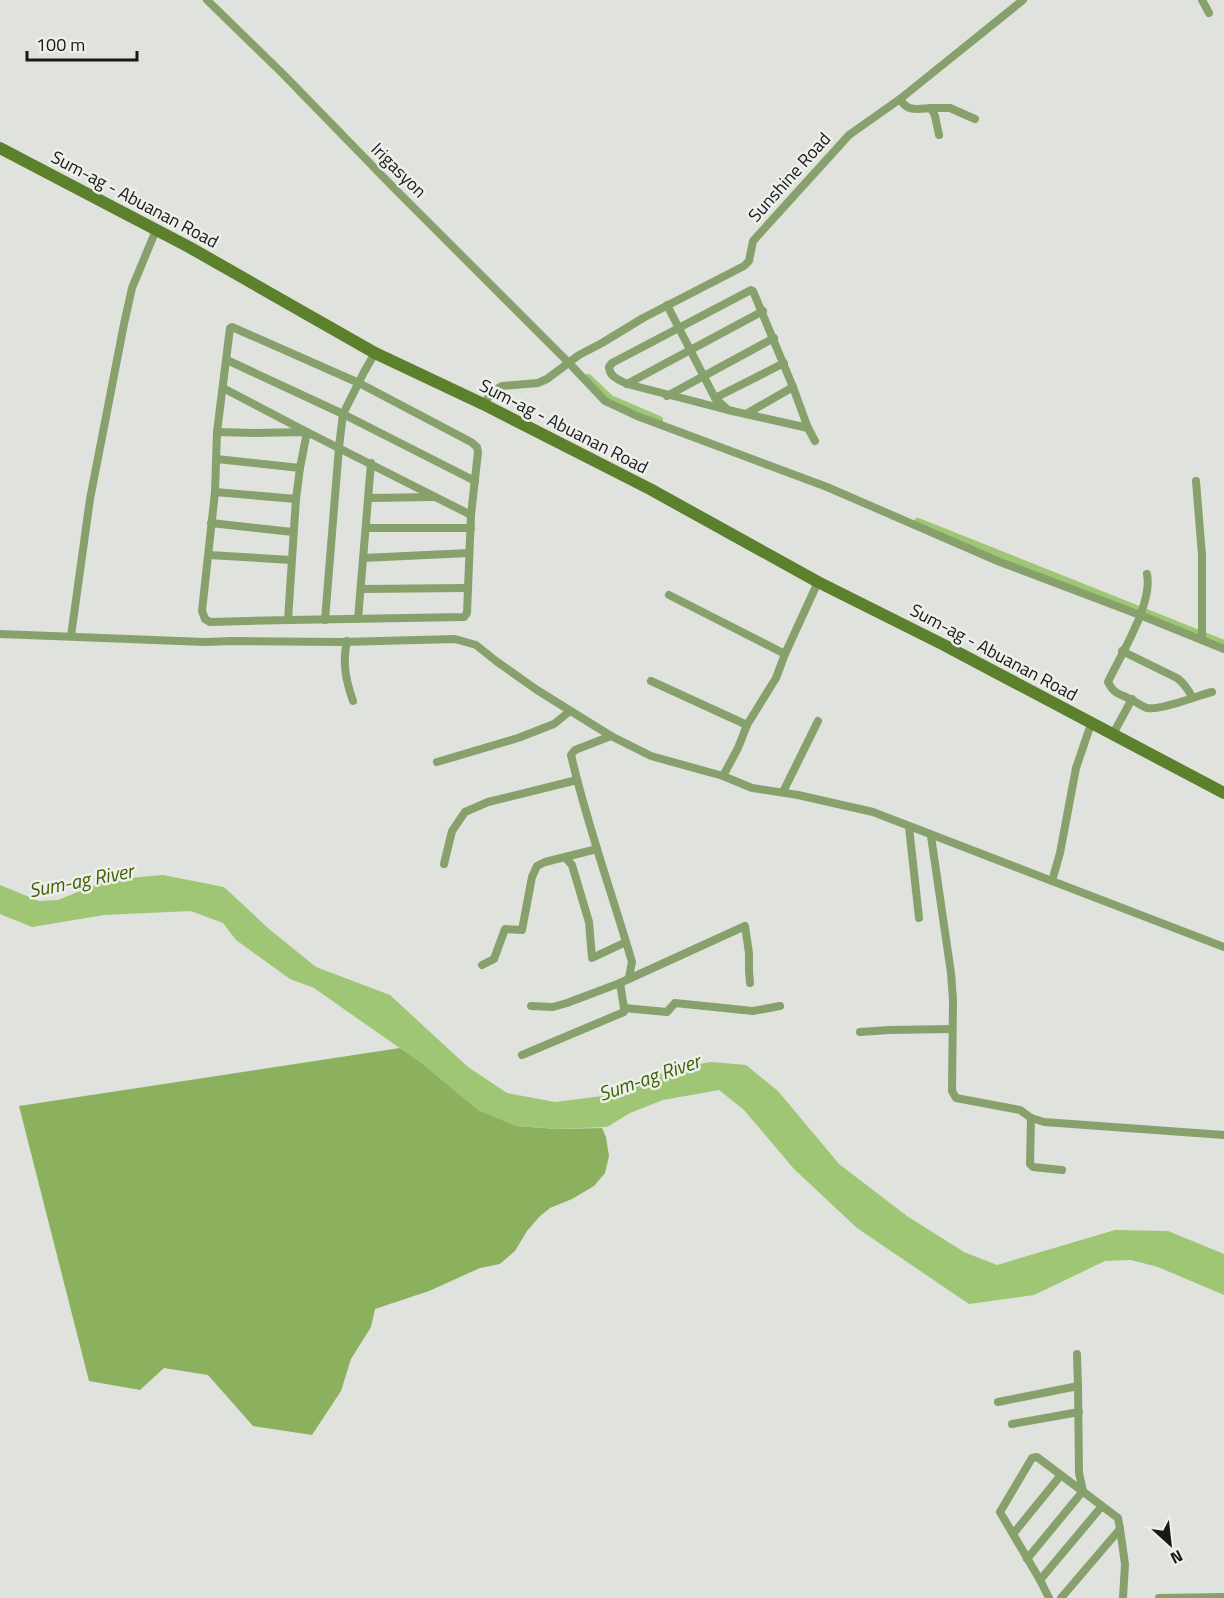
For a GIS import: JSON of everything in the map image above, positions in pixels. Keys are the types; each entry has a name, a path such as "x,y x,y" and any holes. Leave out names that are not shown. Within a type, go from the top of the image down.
{"main road":[{"name":"Sum-ag - Abuanan Road","path":"0,148 189,247 375,353 483,404 650,489 818,582 944,645 1224,793"}],"street":[{"name":"Irigasyon","path":"207,0 283,74 393,189 605,401 637,416 827,487 1000,562 1142,612 1202,636 1224,649"},
{"name":"Sunshine Road","path":"483,404 498,388 538,383 554,375 579,355 667,305 744,266 749,261 753,241 849,135 900,99 1023,0"},
{"path":"1202,0 1209,13"},
{"path":"900,99 903,106 908,108 950,108 975,118"},
{"path":"931,108 939,135"},
{"path":"71,636 90,499 124,324 132,288 156,230"},
{"path":"808,429 666,396 627,384 609,373 609,367 612,363 749,290 753,291 784,363 808,429 815,441"},
{"path":"667,305 715,398 728,410"},
{"path":"627,384 763,311"},
{"path":"233,326 359,383 477,447 471,515 467,613 464,617 210,622 205,619 202,611 215,492 217,432 227,360 230,328 233,326"},
{"path":"666,396 774,338"},
{"path":"325,620 343,414 375,353"},
{"path":"227,360 343,414 475,481"},
{"path":"715,398 784,363"},
{"path":"746,414 793,387"},
{"path":"223,388 471,515"},
{"path":"217,432 307,432"},
{"path":"288,620 296,499 307,432"},
{"path":"217,459 300,468"},
{"path":"358,619 371,463"},
{"path":"1196,481 1202,555 1202,636"},
{"path":"215,492 296,499"},
{"path":"369,498 437,497"},
{"path":"211,523 293,532"},
{"path":"366,528 471,528"},
{"path":"363,558 469,554"},
{"path":"209,555 291,560"},
{"path":"1147,574 1149,583 1142,612 1108,682 1112,690 1146,708 1159,708 1212,692"},
{"path":"723,776 747,725 776,678 818,582"},
{"path":"361,589 467,588"},
{"path":"669,596 785,654"},
{"path":"0,634 150,641 455,639 476,645 504,667 570,711 611,736 651,756 723,776 752,788 783,792 863,810 1224,947"},
{"path":"346,641 344,670 353,701"},
{"path":"1122,651 1177,678 1183,682 1192,697"},
{"path":"651,681 747,725"},
{"path":"1113,734 1132,699"},
{"path":"437,762 518,738 554,724 570,711"},
{"path":"783,792 818,721"},
{"path":"1052,881 1076,768 1091,724"},
{"path":"611,736 573,752 572,755 577,780 632,962 629,977"},
{"path":"444,864 453,831 465,812 488,802 577,780"},
{"path":"909,827 919,918"},
{"path":"931,836 951,973 953,1095 956,1098 1020,1110 1031,1118 1044,1122 1224,1135"},
{"path":"482,965 494,959 505,929 521,931 523,929 535,868 545,862 597,849"},
{"path":"565,857 572,865 589,922 592,958 626,942"},
{"path":"531,1006 559,1006 620,983 745,926 750,983"},
{"path":"522,1055 624,1012 620,983"},
{"path":"624,1008 667,1012 675,1003 753,1011 780,1006"},
{"path":"860,1032 952,1029"},
{"path":"1031,1118 1030,1164 1033,1167 1062,1170"},
{"path":"1077,1354 1079,1473 1083,1491"},
{"path":"998,1402 1078,1386"},
{"path":"1012,1424 1079,1412"},
{"path":"1049,1598 1000,1512 1032,1458 1037,1457 1118,1518 1125,1564 1123,1598"},
{"path":"1013,1534 1060,1475"},
{"path":"1027,1559 1083,1491"},
{"path":"1040,1580 1102,1506"},
{"path":"1061,1598 1120,1529"},
{"path":"1159,1598 1221,1597"}],"shaded area":[{"path":"163,875 224,887 269,929 316,967 390,995 468,1067 507,1093 555,1102 618,1094 651,1076 704,1063 746,1065 778,1091 839,1164 907,1216 964,1252 997,1265 1115,1230 1168,1231 1224,1254 1224,1295 1158,1267 1131,1260 1105,1261 1034,1295 969,1304 857,1228 794,1169 744,1110 719,1090 663,1100 630,1113 607,1127 558,1129 516,1126 479,1111 421,1063 314,988 290,979 236,940 223,923 191,911 104,915 32,927 0,914 0,885 39,901 58,900 107,880"},
{"path":"400,1048 516,1126 558,1129 602,1128 609,1156 605,1173 594,1186 550,1208 540,1216 527,1231 515,1251 500,1264 480,1268 429,1291 375,1309 371,1327 351,1359 341,1391 312,1435 253,1426 208,1375 164,1368 140,1390 89,1381 19,1106"}],"waterway":[{"path":"588,378 610,399 659,420"},
{"path":"918,522 1224,644"}],"water label":[{"name":"Sum-ag River","path":"81,880"},
{"name":"Sum-ag River","path":"649,1077"}]}
